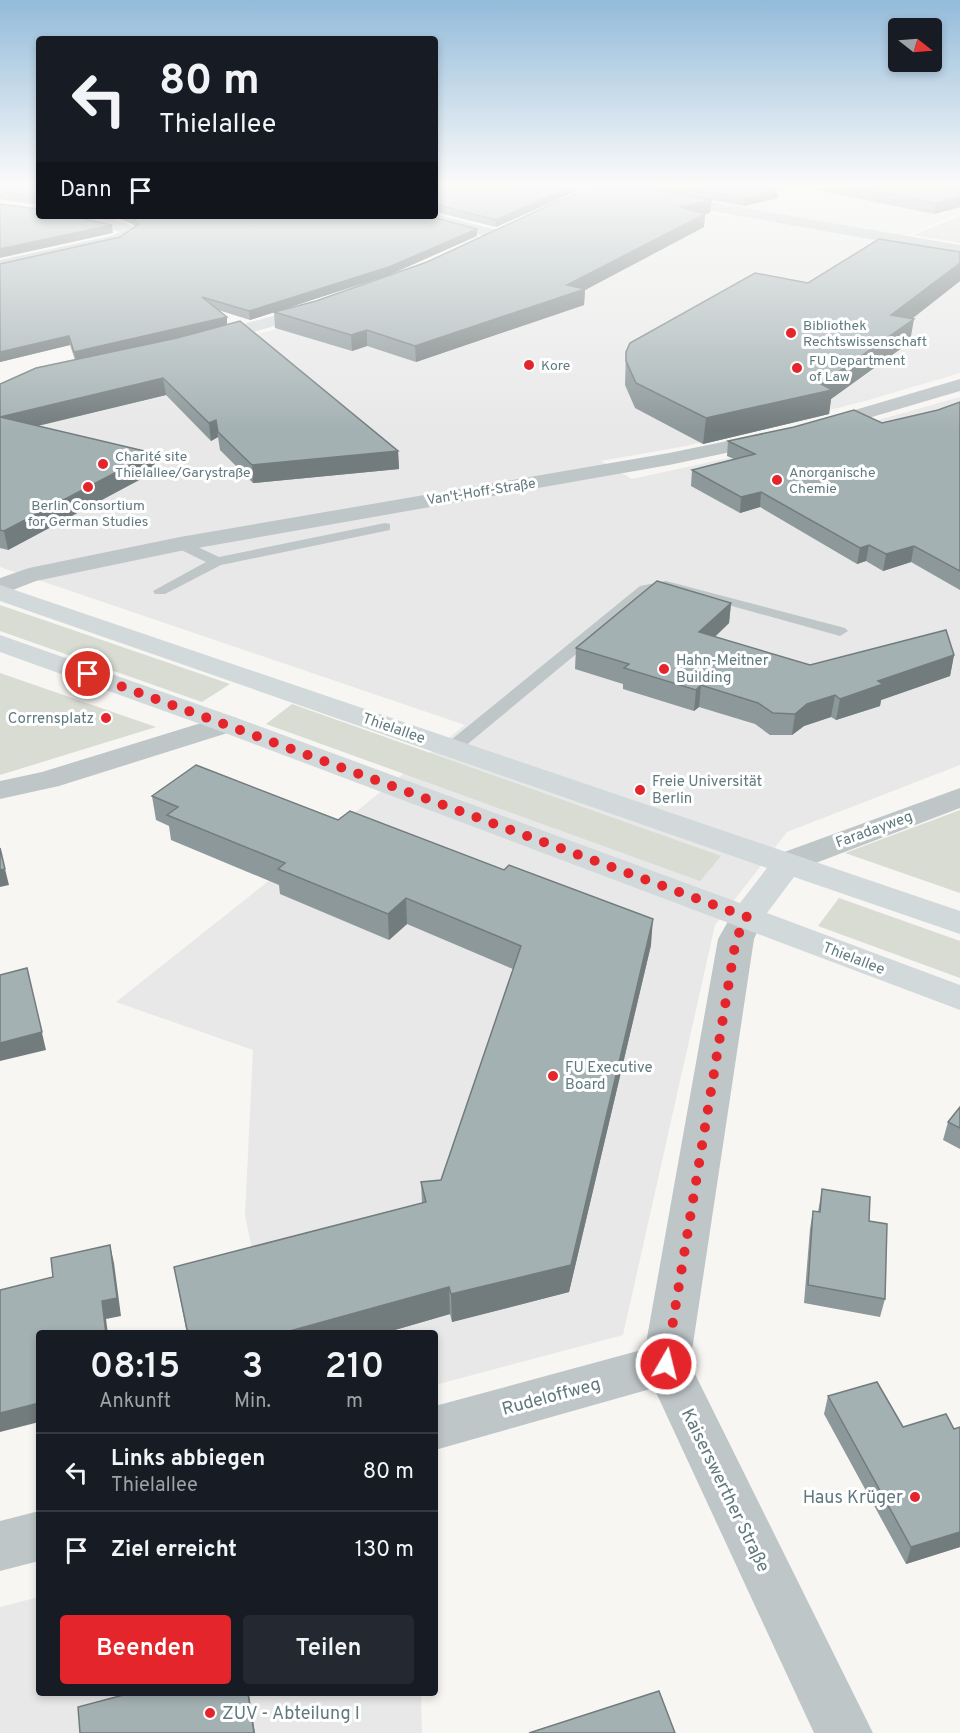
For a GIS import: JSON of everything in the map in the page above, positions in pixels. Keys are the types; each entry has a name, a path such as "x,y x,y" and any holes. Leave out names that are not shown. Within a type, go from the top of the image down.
{"main road":[{"path":"190,344 250,329 331,304"},
{"name":"Thielallee","path":"0,593 960,923"},
{"name":"Thielallee","path":"0,643 227,724 747,917 960,999"},
{"path":"227,724 279,689"},
{"path":"747,917 788,862"}],"street":[{"name":"Van't-Hoff-Straße","path":"0,587 29,575 180,544 669,459 796,432 960,385"},
{"path":"0,790 48,780 227,724"},
{"name":"Faradayweg","path":"788,862 960,797"},
{"path":"666,1364 736,939 747,917"},
{"name":"Rudeloffweg","path":"438,1427 666,1364"},
{"name":"Kaiserswerther Straße","path":"666,1364 844,1733"},
{"path":"0,1546 36,1537"}],"lane":[{"path":"160,591 218,562 384,527 369,510"},
{"path":"180,544 218,562"},
{"path":"452,748 645,589 666,585 679,587 840,631"}],"shaded area":[{"name":"Freie Universität Berlin","path":"440,268 960,268 960,373 865,401 686,446 601,461 632,479 793,444 960,397 960,765 787,832 715,925 623,1335 438,1384 438,1330 268,1330 245,1215 253,1050 116,1002 465,725 0,567 0,394 239,339 322,317"},
{"path":"0,605 230,684 202,702 0,631"},
{"path":"0,673 156,727 0,775"},
{"path":"292,704 721,856 700,881 266,724"},
{"path":"960,810 960,893 845,853"},
{"path":"839,898 960,941 960,978 818,926"},
{"path":"36,1598 36,1696 421,1696 422,1733 0,1733 0,1607"}],"building":[{"path":"0,268 386,268 249,311 202,297 227,317 74,352 69,336 0,352"},
{"path":"410,268 600,268 567,285 585,289 415,346 367,330 351,335 274,312 316,301"},
{"path":"832,268 954,268 891,315 914,319 821,384 832,390 706,418 636,383 626,361 626,352 630,343 755,273 808,283"},
{"path":"240,321 398,451 252,465 218,432 216,420 209,423 163,378 0,417 0,384 36,368 177,338"},
{"path":"960,402 960,571 914,546 886,554 869,545 860,548 761,492 741,497 692,470 755,454 728,441 794,427 854,410 882,423 938,410"},
{"path":"0,417 153,453 4,531 0,530"},
{"path":"657,581 731,603 699,632 810,665 946,630 954,655 878,681 883,684 840,699 835,695 807,704 795,714 773,713 758,703 701,685 696,690 624,668 629,664 576,648"},
{"path":"196,765 338,820 350,811 504,870 509,865 653,919 571,1265 451,1294 449,1287 293,1330 187,1330 174,1267 426,1202 421,1182 441,1180 521,946 406,898 388,914 278,869 285,863 167,815 178,807 152,796"},
{"path":"0,848 5,869 0,870"},
{"path":"27,968 42,1032 0,1043 0,975"},
{"path":"960,1107 960,1128 948,1122"},
{"path":"822,1189 870,1197 869,1221 887,1224 885,1299 808,1285 813,1211 820,1212"},
{"path":"110,1245 117,1298 102,1301 106,1330 36,1330 36,1404 0,1413 0,1290 53,1277 51,1258"},
{"name":"Haus Krüger","path":"877,1382 903,1427 946,1414 954,1429 960,1427 960,1532 911,1547 828,1396"},
{"path":"659,1691 675,1733 529,1733"},
{"path":"119,1696 248,1696 254,1733 80,1733 78,1707"}],"place":[{"name":"Bibliothek Rechtswissenschaft","path":"791,333"},
{"name":"Kore","path":"529,365"},
{"name":"FU Department of Law","path":"797,368"},
{"name":"Charité site Thielallee/Garystraße","path":"103,464"},
{"name":"Anorganische Chemie","path":"777,480"},
{"name":"Berlin Consortium for German Studies","path":"88,487"},
{"name":"Hahn-Meitner Building","path":"664,669"},
{"name":"Corrensplatz","path":"106,718"},
{"name":"Freie Universität Berlin","path":"640,790"},
{"name":"FU Executive Board","path":"553,1076"},
{"name":"Haus Krüger","path":"915,1497"},
{"name":"ZUV - Abteilung I","path":"210,1713"}],"route":[{"path":"88,674 747,917 736,939 666,1364"}]}
